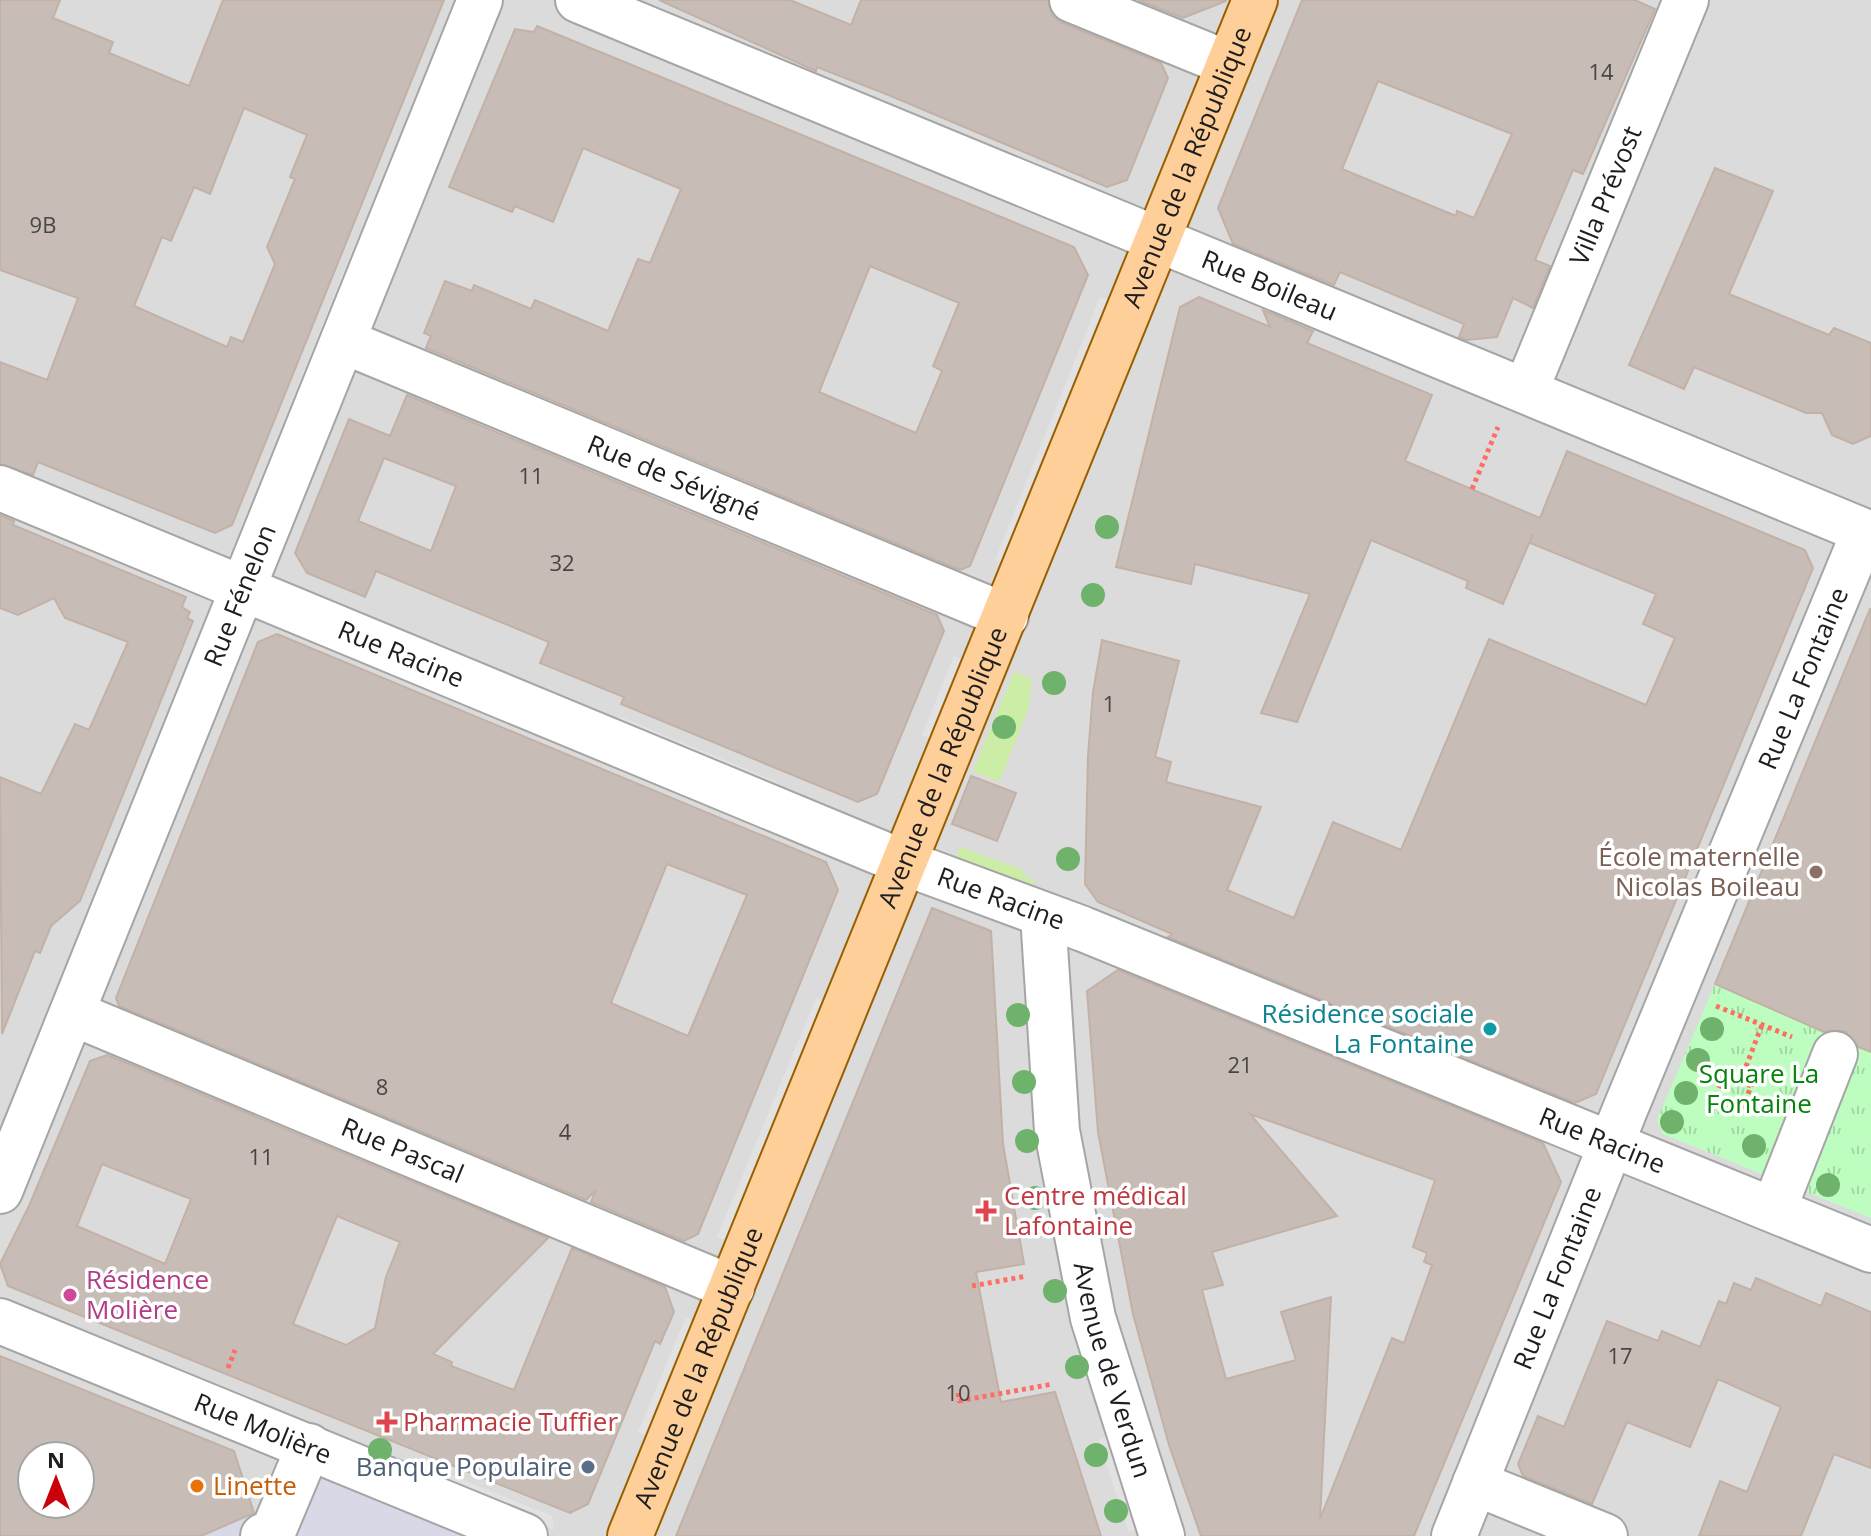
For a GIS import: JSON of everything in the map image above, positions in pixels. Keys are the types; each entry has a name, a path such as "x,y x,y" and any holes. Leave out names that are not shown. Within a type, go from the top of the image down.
{"main road":[{"name":"Avenue de la République","path":"630,1536 1255,0"}],"street":[{"name":"Rue Fénelon","path":"0,1191 480,0"},
{"name":"Rue Boileau","path":"578,0 1158,240 1513,407 1868,533"},
{"path":"1072,0 1229,64"},
{"name":"Villa Prévost","path":"1513,407 1686,0"},
{"name":"Rue de Sévigné","path":"343,341 1006,616"},
{"name":"Rue Racine","path":"0,488 905,863 1043,915 1871,1250"},
{"name":"Rue La Fontaine","path":"1454,1536 1612,1143 1868,533"},
{"name":"Avenue de Verdun","path":"1043,915 1060,1146 1093,1318 1162,1536"},
{"name":"Rue Pascal","path":"72,1013 732,1288"},
{"path":"1774,1209 1835,1054"},
{"name":"Rue Molière","path":"0,1321 306,1454 525,1536"},
{"path":"263,1536 273,1532 306,1454"},
{"path":"1475,1483 1605,1536"}],"path":[{"path":"1472,489 1513,407"},
{"path":"1707,1003 1835,1054"},
{"path":"1740,1082 1762,1025"},
{"path":"1724,1075 1740,1082 1751,1086 1742,1110 1714,1100 1724,1075"},
{"path":"972,1286 1027,1276"},
{"path":"226,1374 235,1350"},
{"path":"958,1393 959,1401 1053,1384"}],"shaded area":[{"path":"0,0 1871,0 1871,1536 0,1536"},
{"path":"357,238 369,243 250,535 240,530"},
{"path":"1100,297 1112,301 1006,564 995,560"},
{"path":"954,656 967,662 935,740 922,735"},
{"path":"621,717 777,782 772,794 616,729"},
{"path":"816,998 828,1002 730,1242 717,1237"},
{"path":"686,1317 699,1322 651,1437 638,1432"},
{"path":"1112,1435 1142,1529 1129,1532 1119,1504 1099,1439"},
{"path":"283,1452 487,1536 201,1536 257,1513"},
{"path":"416,1461 552,1516 554,1530 411,1471"}],"green space":[{"path":"1014,672 1032,679 1028,710 999,782 973,771"},
{"path":"960,847 1024,870 1022,875 1035,881 1032,888 956,859"},
{"name":"Square La Fontaine","path":"1715,984 1871,1052 1871,1218 1663,1134 1657,1120"}],"building":[{"path":"0,0 60,0 53,18 113,42 109,53 189,86 223,0 444,0 232,525 215,533 38,462 33,475 0,464 0,362 47,380 78,298 0,270","holes":["244,108 307,135 290,177 295,179 267,247 275,264 243,342 231,337 227,347 134,306 162,237 171,241 194,187 210,194"]},
{"path":"659,0 790,0 851,25 861,0 1048,0 1052,15 1062,23 1161,63 1168,78 1127,180 1107,187 886,94 817,67 816,71"},
{"path":"1138,0 1226,0 1226,1 1183,18"},
{"path":"1302,0 1635,0 1655,9 1583,174 1573,170 1535,260 1550,266 1533,308 1513,298 1497,337 1466,340 1459,337 1464,324 1340,272 1334,285 1233,244 1218,208","holes":["1378,81 1512,134 1474,218 1457,211 1456,216 1342,169"]},
{"path":"537,26 1074,247 1088,275 970,566 960,570 426,348 431,336 424,333 445,281 472,291 474,285 531,309 535,300 608,331 638,259 650,263 681,189 583,148 553,222 515,206 512,212 449,187 515,29 534,32","holes":["870,266 959,303 933,366 942,371 916,433 819,392"]},
{"path":"1715,168 1773,191 1729,294 1829,335 1834,328 1871,343 1871,436 1853,444 1832,435 1822,413 1806,413 1694,367 1684,389 1629,365"},
{"path":"1199,297 1270,327 1263,310 1313,331 1307,343 1432,395 1405,461 1540,518 1567,451 1805,550 1813,568 1596,1094 1575,1103 1168,937 1172,934 1098,902 1085,884 1088,756 1093,692 1102,640 1179,661 1155,757 1171,762 1166,782 1261,807 1227,890 1294,918 1333,822 1401,850 1489,639 1646,705 1675,638 1643,624 1656,594 1530,543 1533,534 1503,604 1466,588 1468,581 1371,540 1297,722 1261,713 1310,594 1195,564 1191,584 1116,567 1180,307"},
{"path":"407,395 937,615 944,631 877,794 858,802 621,704 624,697 540,663 549,642 376,571 365,597 307,573 295,553 349,419 390,436","holes":["384,458 456,486 431,551 358,521"]},
{"path":"0,515 14,521 13,525 186,597 182,607 190,612 187,618 193,621 80,901 51,926 40,953 35,951 2,1034 0,777 41,794 75,724 89,730 128,642 65,618 54,598 18,615 0,608"},
{"name":"École maternelle Nicolas Boileau","path":"1870,609 1871,1052 1858,1047 1845,1031 1824,1032 1715,984"},
{"path":"277,634 826,862 838,890 698,1234 684,1241 591,1202 596,1190 586,1200 119,1006 116,998 258,642","holes":["667,864 747,895 688,1036 611,1003"]},
{"path":"971,776 1016,793 997,841 952,824"},
{"path":"932,908 991,931 1003,1144 1024,1264 976,1272 1001,1402 1055,1392 1101,1536 676,1536"},
{"path":"1118,970 1543,1143 1561,1182 1414,1536 1201,1536 1169,1445 1133,1314 1098,1132 1087,991","holes":["1250,1114 1435,1180 1413,1247 1427,1253 1424,1262 1432,1265 1404,1343 1392,1338 1320,1519 1331,1297 1281,1312 1296,1360 1226,1379 1202,1290 1223,1285 1212,1252 1337,1216"]},
{"path":"107,1055 548,1238 433,1354 452,1362 451,1366 514,1390 572,1248 665,1287 674,1312 660,1344 655,1341 588,1504 570,1513 8,1286 0,1264 29,1206 90,1061","holes":["102,1164 191,1199 165,1264 77,1226","337,1216 400,1242 386,1277 375,1328 346,1345 293,1324"]},
{"path":"1756,1278 1821,1306 1826,1293 1871,1312 1871,1468 1834,1454 1801,1536 1699,1536 1720,1481 1747,1492 1781,1407 1718,1379 1690,1447 1627,1422 1592,1504 1523,1476 1518,1464 1538,1416 1564,1427 1607,1321 1658,1341 1662,1331 1700,1347 1719,1301 1726,1304 1734,1283 1751,1290"},
{"path":"0,1356 234,1451 254,1513 201,1536 0,1536"}],"place":[{"name":"École maternelle Nicolas Boileau","path":"1816,872"},
{"name":"Résidence sociale La Fontaine","path":"1490,1029"},
{"name":"Centre médical Lafontaine","path":"986,1211"},
{"name":"Résidence Molière","path":"70,1295"},
{"name":"Pharmacie Tuffier","path":"387,1422"},
{"name":"Banque Populaire","path":"588,1467"},
{"name":"Linette","path":"197,1486"}]}
